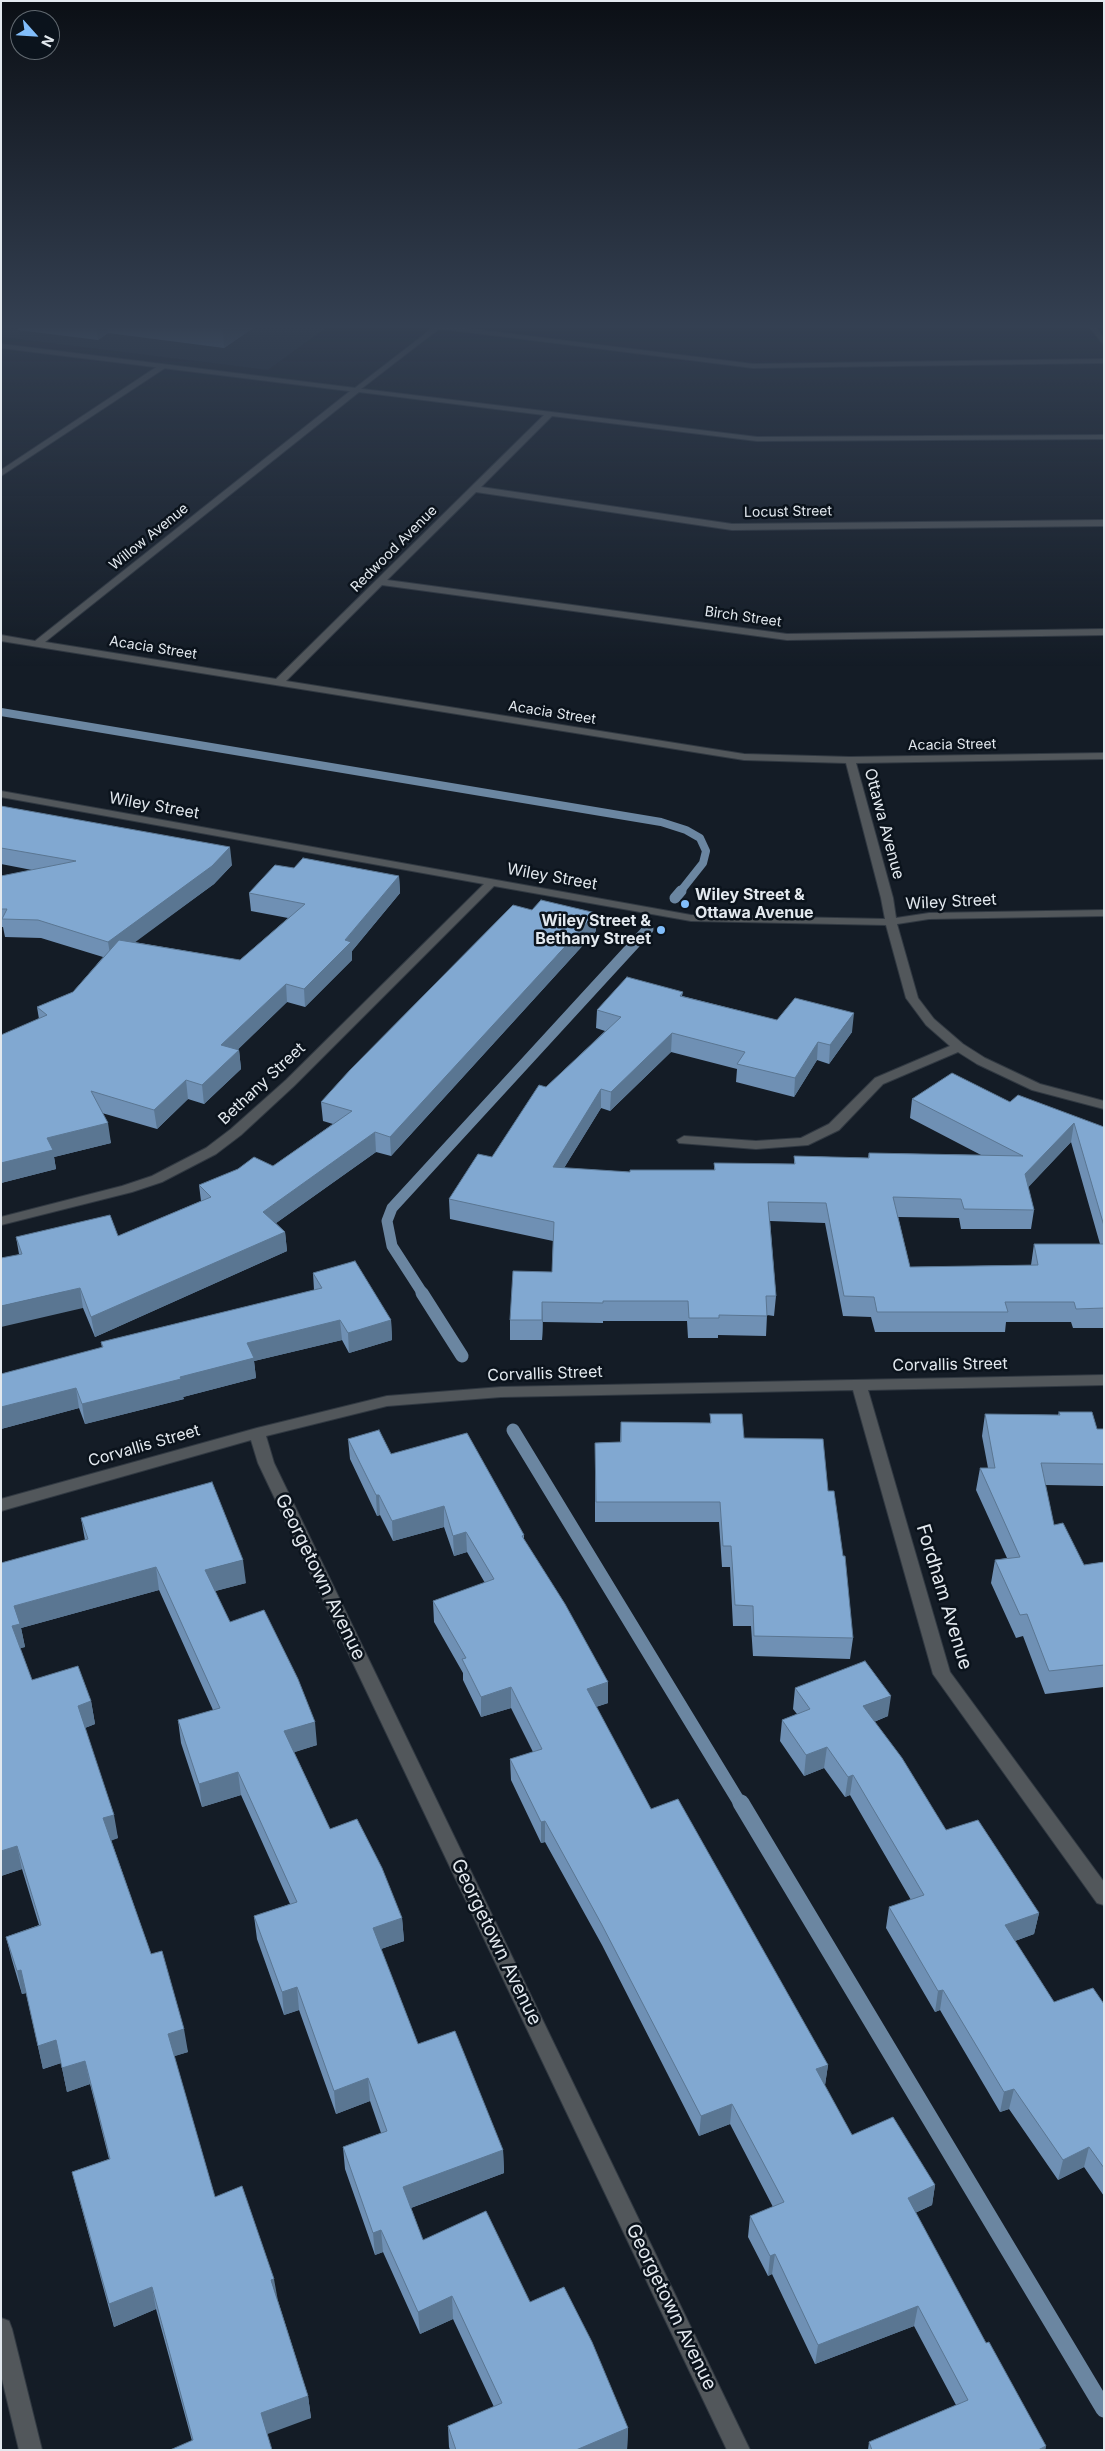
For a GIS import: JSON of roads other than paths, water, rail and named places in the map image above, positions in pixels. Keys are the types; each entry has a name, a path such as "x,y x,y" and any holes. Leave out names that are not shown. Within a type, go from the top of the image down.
{"street":[{"path":"1,474 55,438"},
{"name":"Willow Avenue","path":"38,643 296,438"},
{"name":"Redwood Avenue","path":"278,683 526,438"},
{"path":"752,438 784,440 957,438"},
{"name":"Locust Street","path":"475,489 732,527 1104,523"},
{"name":"Birch Street","path":"381,582 787,637 1104,632"},
{"name":"Acacia Street","path":"1,638 744,757 850,760 1104,756"},
{"name":"Ottawa Avenue","path":"850,760 887,898 890,922 912,998 930,1022 959,1048 989,1065 1036,1087 1104,1105"},
{"name":"Wiley Street","path":"1,794 691,918 890,922 929,916 1104,913"},
{"name":"Bethany Street","path":"1,1221 97,1198 157,1179 211,1151 236,1132 290,1083 491,883"},
{"path":"684,1140 756,1145 803,1142 821,1135 834,1127 879,1081 901,1070 959,1048"},
{"name":"Corvallis Street","path":"1,1505 257,1433 358,1407 430,1397 501,1392 1104,1380"},
{"name":"Fordham Avenue","path":"859,1384 942,1674 1104,1897"},
{"name":"Georgetown Avenue","path":"257,1433 266,1463 739,2450"},
{"path":"1,2329 31,2450"}],"waterway":[{"path":"1,712 661,822 686,830 700,838 706,851 703,863 680,892"},
{"path":"675,898 681,891"},
{"path":"423,1294 392,1246 387,1221 392,1208 648,929"},
{"path":"422,1293 462,1356"},
{"path":"513,1430 741,1805"},
{"path":"741,1803 1104,2409"}],"place":[{"name":"Wiley Street & Ottawa Avenue","path":"685,904"},
{"name":"Wiley Street & Bethany Street","path":"661,930"}]}
